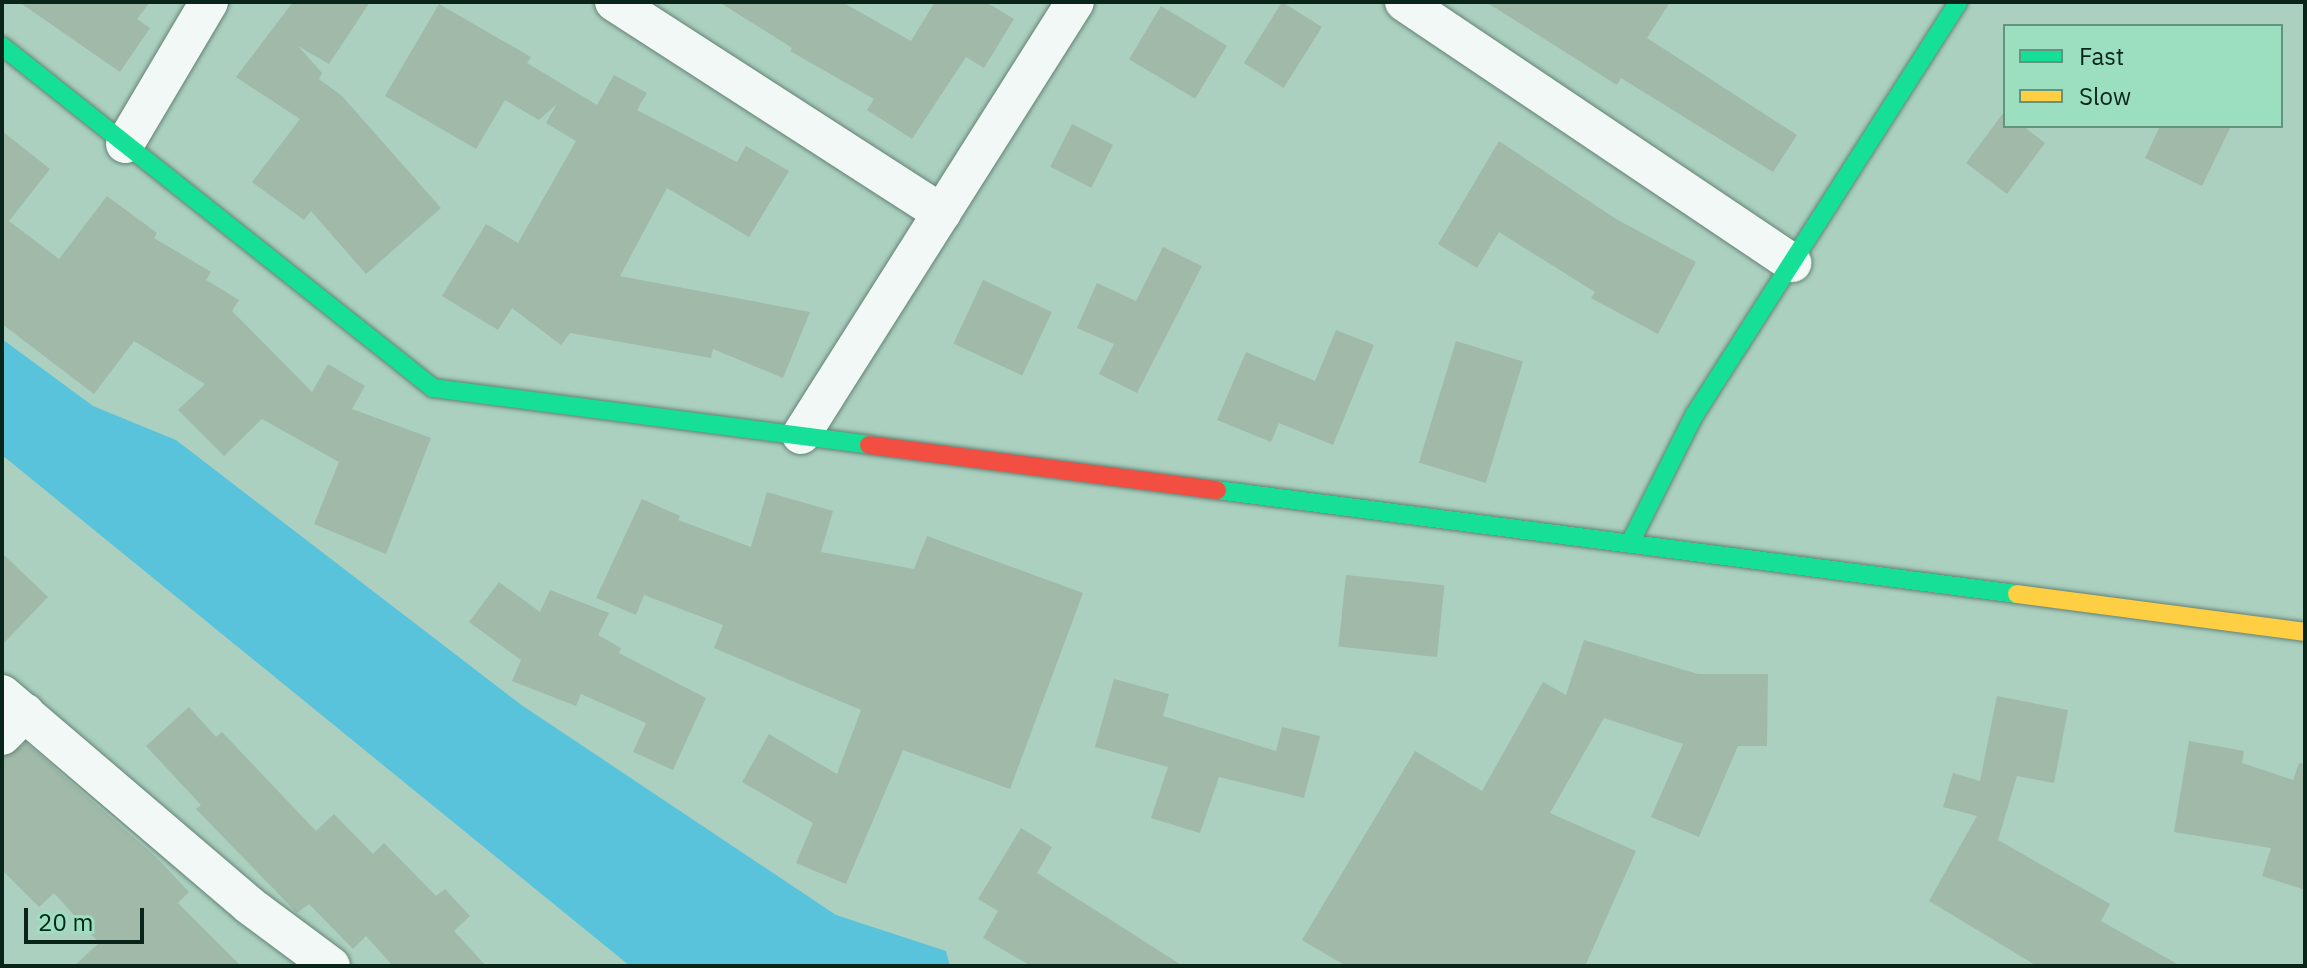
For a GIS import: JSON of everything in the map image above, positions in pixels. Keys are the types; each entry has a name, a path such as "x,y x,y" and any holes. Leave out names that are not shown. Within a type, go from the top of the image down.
{"street":[{"path":"125,144 209,2"},
{"path":"614,2 942,213"},
{"path":"801,435 1075,2"},
{"path":"1404,2 1792,263"},
{"path":"1630,543 1695,414 1958,2"},
{"path":"2,46 433,388 2305,632"},
{"path":"10,714 249,905 331,966"}],"water":[{"path":"2,339 93,406 176,440 520,704 836,915 946,951 950,966 630,966 2,455"}],"building":[{"path":"19,2 150,2 137,19 150,28 120,72"},
{"path":"293,2 370,2 329,64 298,46 322,73 319,79 342,96 441,208 366,274 311,211 304,220 252,182 300,119 236,77"},
{"path":"719,2 842,2 911,41 935,2 986,2 1014,19 984,68 966,57 912,139 867,110 874,99 790,51 792,48"},
{"path":"1282,2 1322,27 1284,88 1244,63"},
{"path":"1486,2 1670,2 1647,38 1797,135 1773,172 1621,78 1617,85"},
{"path":"439,4 531,57 527,63 597,105 614,75 647,93 637,110 737,162 746,146 789,171 749,237 667,188 620,276 810,312 783,378 713,349 711,358 570,333 561,345 512,308 498,330 442,296 486,224 518,243 576,141 546,123 557,104 539,120 505,100 476,149 385,96"},
{"path":"1161,6 1227,46 1195,99 1129,59"},
{"path":"2003,113 2003,128 2026,128 2045,143 2007,194 1966,163"},
{"path":"1072,124 1113,145 1091,188 1050,167"},
{"path":"2159,128 2230,128 2202,186 2145,158"},
{"path":"2,131 50,169 9,221 59,259 107,196 157,233 154,238 211,272 206,280 239,300 232,311 312,392 328,364 365,386 352,409 431,438 386,554 314,524 339,462 262,419 224,456 178,410 205,384 134,341 94,394 2,324"},
{"path":"1499,141 1616,219 1696,262 1658,334 1591,298 1595,292 1499,232 1477,268 1438,244"},
{"path":"1163,247 1202,266 1137,393 1099,374 1114,344 1077,328 1097,283 1136,301"},
{"path":"983,280 1052,312 1022,376 953,343"},
{"path":"1336,330 1374,345 1333,445 1279,423 1271,442 1217,420 1246,352 1315,381"},
{"path":"1456,341 1523,361 1486,483 1419,462"},
{"path":"767,492 833,511 821,552 914,569 927,536 1083,593 1010,789 903,750 846,884 796,863 813,823 742,782 769,734 837,774 861,710 714,648 723,625 644,595 636,615 596,598 642,499 680,516 678,520 751,547"},
{"path":"2,553 48,597 2,645"},
{"path":"1346,575 1444,585 1437,657 1338,647"},
{"path":"499,582 540,612 550,590 609,613 598,635 621,648 619,653 706,698 673,770 633,752 646,723 581,694 576,706 512,681 521,660 469,622"},
{"path":"1584,640 1698,674 1768,674 1767,746 1738,746 1699,837 1651,817 1683,744 1604,718 1550,813 1636,851 1585,966 1346,966 1302,940 1415,751 1482,791 1543,682 1566,695"},
{"path":"1114,679 1169,694 1163,716 1276,751 1282,727 1320,736 1304,798 1219,777 1200,833 1151,818 1168,767 1095,747"},
{"path":"1997,696 2068,710 2054,783 2017,776 1998,840 2110,904 2101,921 2181,966 2037,966 1929,901 1977,816 1943,807 1953,773 1980,781"},
{"path":"189,707 216,737 222,732 316,831 334,814 373,854 384,843 436,896 445,889 470,916 454,931 486,966 393,966 366,936 353,949 309,904 297,913 196,809 201,805 146,746"},
{"path":"2189,741 2244,751 2242,763 2293,780 2299,763 2305,764 2305,890 2262,876 2271,848 2174,832"},
{"path":"26,743 156,857 189,892 178,903 241,966 74,966 99,943 54,893 39,907 2,870 2,757"},
{"path":"1021,828 1052,847 1037,873 1183,966 1031,966 983,938 998,911 978,899"}],"traffic: fast":[{"path":"1630,543 1695,414 1958,2"},
{"path":"2,46 433,388 869,445"},
{"path":"1217,490 2017,594"}],"traffic: slow":[{"path":"2017,594 2305,632"}],"traffic: jam":[{"path":"869,445 1217,490"}]}
